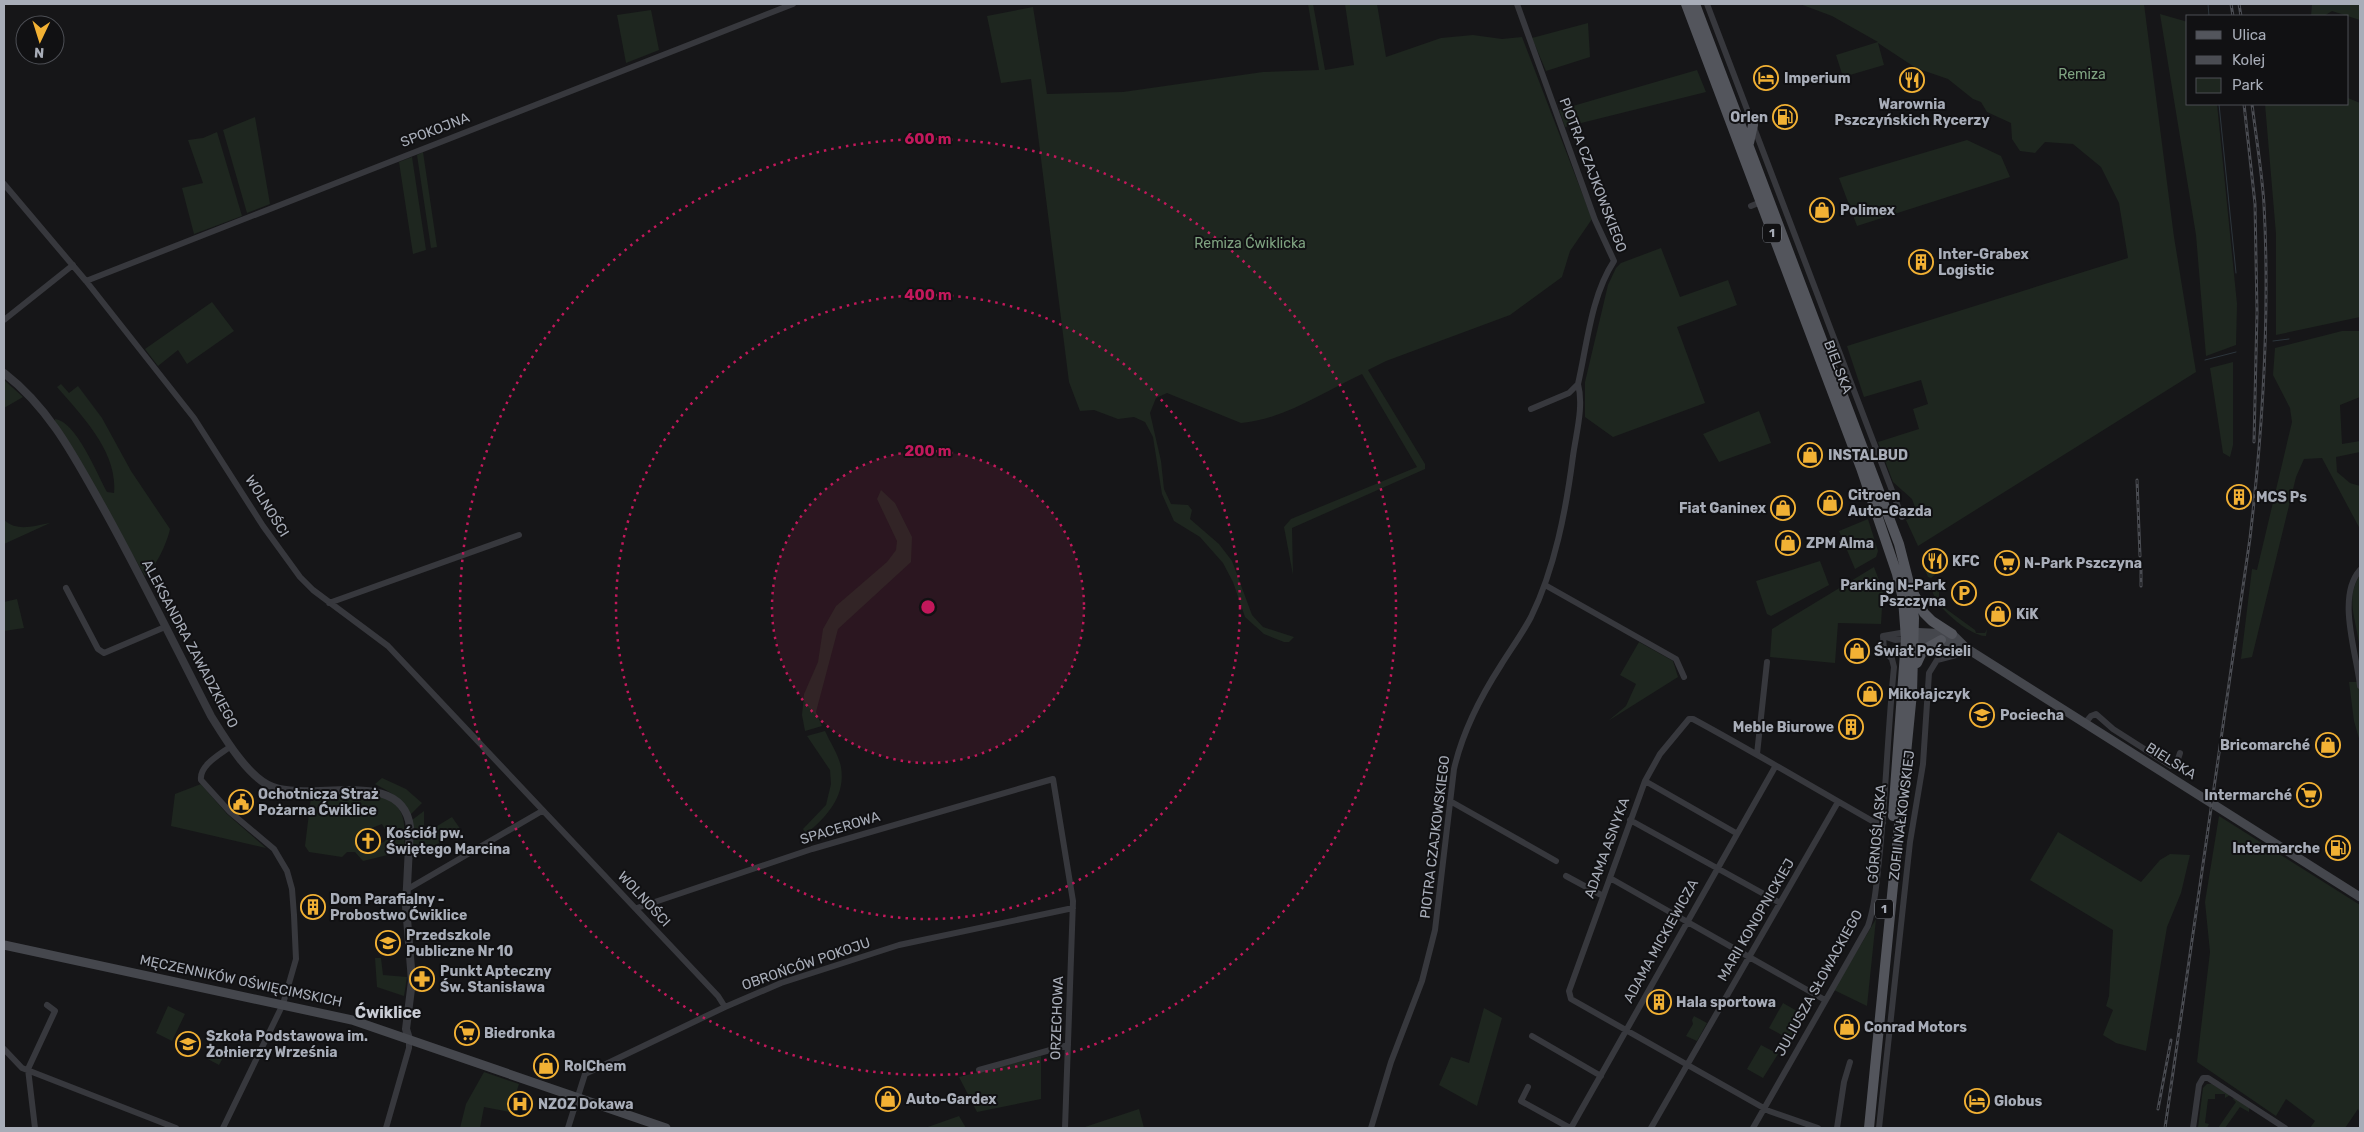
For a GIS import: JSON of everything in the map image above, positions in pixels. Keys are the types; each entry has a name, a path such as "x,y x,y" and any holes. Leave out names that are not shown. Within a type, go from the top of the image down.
{"main road":[{"name":"1","path":"1686,4 1729,107"},
{"name":"1","path":"1695,4 1729,107"},
{"name":"BIELSKA","path":"1729,107 1749,144 1891,520 1910,587 1910,636"},
{"name":"BIELSKA","path":"1729,107 1756,204 1890,547 1902,593 1910,636"},
{"path":"1749,144 1753,124"},
{"path":"1910,587 1924,613 1932,621 1952,634"},
{"name":"BIELSKA","path":"1952,634 1966,648 2360,897"},
{"path":"1910,636 1952,634"},
{"name":"BIELSKA","path":"1910,636 1941,640 1966,648"},
{"name":"GÓRNOŚLĄSKA","path":"1868,1128 1914,668 1910,636"},
{"name":"GÓRNOŚLĄSKA","path":"1862,1128 1910,636"},
{"path":"1914,668 1923,650 1941,640"},
{"name":"MĘCZENNIKÓW OŚWIĘCIMSKICH","path":"4,945 352,1020 666,1128"}],"street":[{"name":"SPOKOJNA","path":"86,281 793,4"},
{"name":"PIOTRA CZAJKOWSKIEGO","path":"1371,1128 1391,1062 1422,981 1435,930 1458,749 1500,666 1531,617 1545,585 1557,541 1570,477 1578,418 1578,384 1595,308 1608,271 1614,262 1595,220 1517,4"},
{"path":"1707,4 1902,517"},
{"name":"WOLNOŚCI","path":"4,184 74,265 194,418 278,547 300,577 329,602 388,646 542,811 637,908 718,996 725,1007"},
{"path":"4,320 74,265"},
{"name":"ALEKSANDRA ZAWADZKIEGO","path":"4,373 35,401 60,431 141,576 211,716 231,746 260,781 272,787 290,792 368,791 385,793 395,798 409,819 406,890 406,921 412,968 406,1029 409,1039"},
{"path":"1531,409 1569,393 1578,384"},
{"path":"329,602 520,536"},
{"path":"2360,570 2350,588 2349,610 2360,686"},
{"path":"1545,585 1676,659 1684,677"},
{"path":"66,588 98,649 104,652 165,627"},
{"name":"JULIUSZA SŁOWACKIEGO","path":"1753,1128 1868,926 1873,908 1883,823 1887,735 1894,667 1892,659 1884,650 1883,636 1910,636"},
{"name":"ZOFII NAŁKOWSKIEJ","path":"1879,1128 1910,842 1923,764 1929,673 1937,660 1960,654 1966,648"},
{"path":"1767,662 1757,754 1775,767 1874,822 1883,823"},
{"path":"2085,723 2092,715 2096,714 2113,730 2171,766 2177,762 2180,753"},
{"name":"ADAMA ASNYKA","path":"1625,1032 1568,995 1645,781 1660,754 1689,719 1694,719 1757,754"},
{"path":"223,1128 283,1004 296,959 292,889 287,871 274,849 230,812 201,780 202,770 231,746"},
{"name":"ADAMA MICKIEWICZA","path":"1570,1128 1686,920 1775,767"},
{"name":"SPACEROWA","path":"637,908 812,849 1053,779"},
{"name":"ORZECHOWA","path":"1053,779 1073,908 1065,1128"},
{"path":"1645,781 1736,833"},
{"path":"1450,801 1556,861"},
{"name":"MARII KONOPNICKIEJ","path":"1651,1128 1838,802"},
{"path":"406,890 542,811"},
{"path":"1630,820 1780,903"},
{"path":"1566,876 1604,896"},
{"path":"1610,878 1750,955 1825,1000"},
{"path":"1893,888 1905,890"},
{"name":"OBROŃCÓW POKOJU","path":"568,1128 582,1077 587,1072 725,1007 781,983 900,945 1073,908"},
{"path":"35,1128 28,1070 55,1011 47,1004"},
{"path":"1625,1032 1764,1109 1818,1128"},
{"path":"1532,1036 1600,1076"},
{"path":"386,1128 409,1048 409,1039"},
{"path":"979,1070 1068,1045"},
{"path":"4,1049 22,1068 176,1128"},
{"path":"1837,1128 1844,1082 1850,1062"},
{"path":"2193,1128 2199,1085 2203,1078 2212,1079 2285,1128"},
{"path":"1528,1087 1521,1101 1570,1128"}],"green space":[{"name":"Remiza Ćwiklicka","path":"1308,4 1313,4 1325,70 1354,65 1345,4 1377,4 1386,57 1441,38 1473,35 1502,39 1522,37 1592,219 1570,251 1562,277 1510,315 1386,361 1368,370 1425,464 1425,469 1292,528 1293,575 1284,527 1291,519 1417,467 1362,374 1303,404 1273,416 1241,423 1167,393 1156,398 1150,413 1161,461 1164,489 1171,504 1188,505 1192,510 1190,519 1219,544 1232,561 1252,615 1263,627 1294,637 1289,642 1284,642 1264,634 1245,617 1233,582 1223,563 1200,537 1174,521 1162,494 1153,437 1145,422 1134,417 1118,419 1094,410 1080,411 1069,382 1031,79 1001,83 987,16 1033,7 1047,94 1123,92 1263,72 1319,70"},
{"name":"Remiza","path":"1800,4 2144,4 2174,237 2196,372 1918,546 1906,520 1918,515 1912,499 1893,482 1878,442 1919,429 1913,409 1928,404 1921,380 1864,397 1847,346 2128,258 2119,203 2101,167 2073,144 2045,142 2035,153 2020,151 2012,139 2011,123 1987,112 1981,102 1973,99 1948,79 1916,68 1878,43 1884,65 1843,77 1836,55 1878,42 1832,16"},
{"path":"2312,4 2360,4 2360,20 2332,11 2326,15 2311,15"},
{"path":"651,10 659,50 626,63 617,15"},
{"path":"2160,14 2186,21 2186,105 2217,105 2237,304 2236,345 2206,356 2196,235"},
{"path":"1588,23 1590,57 1546,71 1532,38"},
{"path":"1697,70 1706,92 1565,127 1559,110"},
{"path":"2349,98 2360,103 2360,317 2276,335 2276,234 2265,105 2349,105"},
{"path":"255,117 270,204 247,213 223,130"},
{"path":"217,132 242,216 194,234 182,188 203,183 188,140 203,138"},
{"path":"1967,140 2001,156 2010,177 1857,226 1839,178"},
{"path":"423,152 437,247 431,248 417,155"},
{"path":"412,157 426,250 413,254 399,162"},
{"path":"1661,248 1680,297 1728,280 1737,305 1677,327 1705,403 1613,437 1585,417 1585,382 1608,285 1616,268 1621,263"},
{"path":"212,302 234,331 187,364 178,350 158,366 145,349"},
{"path":"2342,331 2360,331 2360,397 2340,405 2342,444 2360,441 2360,452 2336,457 2337,472 2350,483 2360,486 2360,529 2322,458 2304,459 2296,477 2252,657 2241,659 2252,569 2257,570 2292,422 2290,408 2273,375 2275,348"},
{"path":"2233,362 2233,445 2230,457 2223,453 2210,368"},
{"path":"4,380 23,397 4,408"},
{"path":"61,384 69,393 78,386 102,418 131,471 170,529 160,554 153,567 145,576 55,422 55,419 63,422 71,429 85,449 107,492 114,493 114,478 104,449 87,422 57,387"},
{"path":"1759,411 1771,443 1719,462 1703,434"},
{"path":"881,490 895,503 912,537 911,562 838,629 816,712 822,726 805,731 802,715 804,694 818,662 823,629 836,606 887,562 896,550 897,541 877,499"},
{"path":"1868,519 1878,551 1876,557 1855,569 1839,531"},
{"path":"4,520 9,524 20,527 32,527 50,523 4,544"},
{"path":"1927,557 1937,573 1931,578 1928,577 1922,563"},
{"path":"1820,561 1829,585 1771,616 1767,614 1756,581"},
{"path":"1874,567 1883,591 1881,624 1838,623 1835,663 1770,657 1772,629"},
{"path":"2360,575 2360,664 2352,600"},
{"path":"1932,582 1939,583 1939,602 1942,606 1975,630 1976,633 1985,633 1987,629 1986,636 1979,635 1970,631 1942,608 1932,590"},
{"path":"17,599 24,628 4,631 4,602"},
{"path":"1639,642 1673,661 1678,677 1608,721 1626,706 1636,684 1620,675"},
{"path":"2349,682 2360,682 2360,742 2354,721"},
{"path":"825,731 840,763 842,778 833,805 821,821 806,834 803,829 826,805 831,784 830,770 807,736"},
{"path":"382,778 406,789 422,803 410,815 399,800 375,784"},
{"path":"201,784 227,814 266,848 171,826 175,794"},
{"path":"311,797 380,797 393,802 402,814 404,821 404,851 363,861 355,852 347,852 342,857 309,852 305,846","holes":["382,824 389,836 384,842 361,850 355,838 356,834"]},
{"path":"424,811 424,834 452,817 461,830 412,859 412,820"},
{"path":"2219,816 2360,905 2360,1114 2358,1109 2345,1128 2310,1128 2315,1121 2286,1099 2276,1116 2197,1062 2210,952 2205,902"},
{"path":"2058,832 2141,882 2160,860 2170,854 2190,855 2181,893 2167,927 2146,1051 2116,1043 2103,1035 2113,1010 2106,1006 2109,996 2113,930 2030,880"},
{"path":"1876,919 1867,1006 1834,990"},
{"path":"375,958 381,958 383,975 407,977 404,996 377,987"},
{"path":"1783,1003 1804,1015 1791,1040 1769,1028"},
{"path":"168,1006 185,1014 172,1041 156,1033"},
{"path":"1484,1008 1502,1018 1477,1106 1439,1085 1451,1057 1469,1063"},
{"path":"1694,1016 1707,1023 1697,1041 1686,1036 1693,1024"},
{"path":"1761,1045 1778,1054 1763,1078 1747,1069"},
{"path":"212,1047 225,1054 219,1065 206,1058"},
{"path":"1041,1056 1041,1099 977,1112 959,1077"},
{"path":"484,1072 519,1084 510,1112 484,1107 480,1128 460,1128 466,1104"},
{"path":"2207,1084 2212,1084 2230,1095 2225,1098 2225,1094 2215,1094 2215,1099 2208,1099 2205,1123 2209,1124 2207,1128 2198,1128 2203,1088"},
{"path":"2234,1097 2249,1107 2249,1112 2240,1107 2225,1128 2218,1128 2236,1102 2233,1099"},
{"path":"1139,1109 1144,1128 1082,1128"},
{"path":"959,1116 966,1128 925,1128"}],"waterway":[{"path":"2208,4 2209,15"},
{"path":"2219,105 2236,273"},
{"path":"2273,341 2289,339"},
{"path":"2205,360 2236,352"}],"railway":[{"path":"2231,4 2233,15"},
{"path":"2239,4 2241,15"},
{"path":"2244,105 2255,204 2257,312 2254,442"},
{"path":"2165,1128 2250,538 2259,455 2266,330 2266,247 2263,193 2252,105"},
{"path":"2137,480 2140,556"},
{"path":"2141,564 2141,586"},
{"path":"2158,1109 2171,1040"}],"place":[{"name":"Imperium","path":"1766,78"},
{"name":"Warownia Pszczyńskich Rycerzy","path":"1912,80"},
{"name":"Orlen","path":"1785,117"},
{"name":"Polimex","path":"1822,210"},
{"name":"Inter-Grabex Logistic","path":"1921,262"},
{"name":"INSTALBUD","path":"1810,455"},
{"name":"MCS Ps","path":"2239,497"},
{"name":"Citroen Auto-Gazda","path":"1830,503"},
{"name":"Fiat Ganinex","path":"1783,508"},
{"name":"ZPM Alma","path":"1788,543"},
{"name":"KFC","path":"1935,561"},
{"name":"N-Park Pszczyna","path":"2007,563"},
{"name":"Parking N-Park Pszczyna","path":"1964,593"},
{"name":"KiK","path":"1998,614"},
{"name":"Świat Pościeli","path":"1857,651"},
{"name":"Mikołajczyk","path":"1870,694"},
{"name":"Pociecha","path":"1982,715"},
{"name":"Meble Biurowe","path":"1851,727"},
{"name":"Bricomarché","path":"2328,745"},
{"name":"Intermarché","path":"2309,795"},
{"name":"Ochotnicza Straż Pożarna Ćwiklice","path":"241,802"},
{"name":"Kościół pw. Świętego Marcina","path":"368,841"},
{"name":"Intermarche","path":"2338,848"},
{"name":"Dom Parafialny - Probostwo Ćwiklice","path":"313,907"},
{"name":"Przedszkole Publiczne Nr 10","path":"388,943"},
{"name":"Punkt Apteczny Św. Stanisława","path":"422,979"},
{"name":"Hala sportowa","path":"1659,1002"},
{"name":"Conrad Motors","path":"1847,1027"},
{"name":"Biedronka","path":"467,1033"},
{"name":"Szkoła Podstawowa im. Żołnierzy Września","path":"188,1044"},
{"name":"RolChem","path":"546,1066"},
{"name":"Auto-Gardex","path":"888,1099"},
{"name":"Globus","path":"1977,1101"},
{"name":"NZOZ Dokawa","path":"520,1104"}],"district":[{"name":"Ćwiklice","path":"388,1012"}]}
